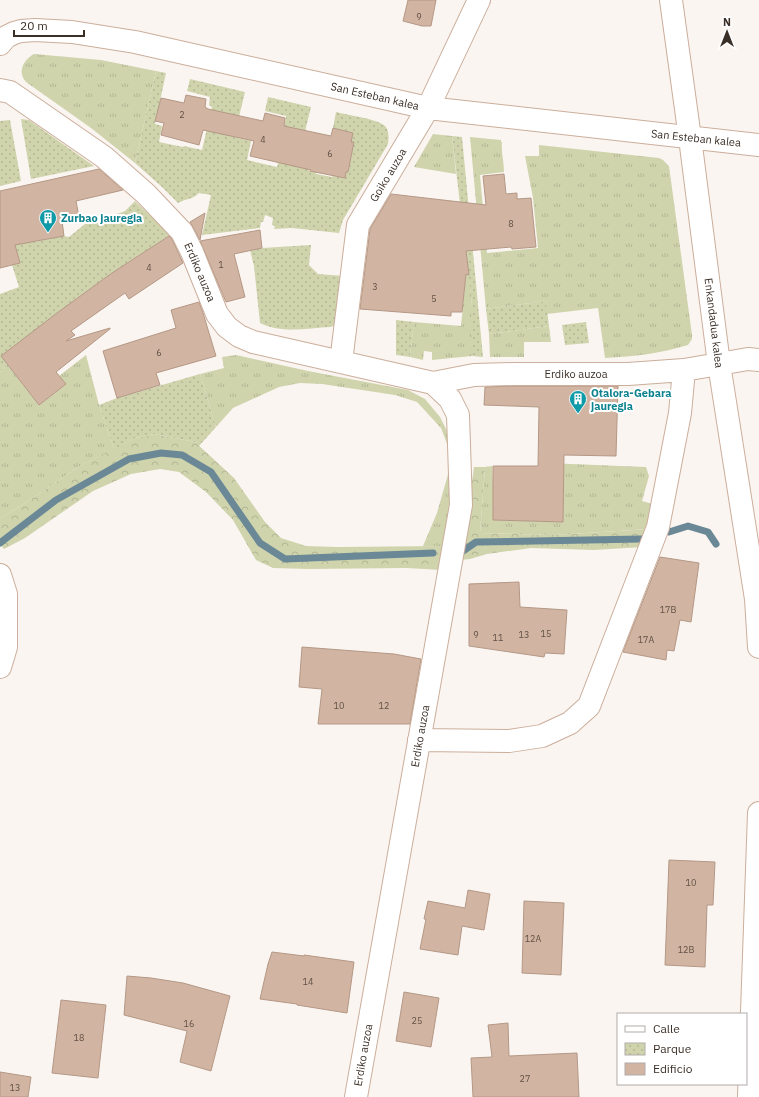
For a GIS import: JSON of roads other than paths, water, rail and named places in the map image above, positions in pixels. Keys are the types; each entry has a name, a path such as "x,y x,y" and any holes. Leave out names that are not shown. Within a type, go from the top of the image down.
{"street":[{"name":"Goiko auzoa","path":"341,362 358,225 428,108 479,0"},
{"name":"Enkandadua kalea","path":"670,0 690,138 719,364 756,598 759,646"},
{"name":"San Esteban kalea","path":"0,44 6,37 21,31 35,30 72,32 135,42 428,108 759,145"},
{"name":"Erdiko auzoa","path":"0,90 10,92 104,157 146,194 182,232 192,252 217,314 233,332 253,342 433,383 474,375 628,374 684,370 748,359 759,360"},
{"path":"419,740 509,742 542,736 570,723 589,706 658,527 680,414 684,370"},
{"name":"Erdiko auzoa","path":"356,1097 461,505 458,415 450,399 433,383"},
{"path":"0,575 6,594 6,647 0,667"},
{"path":"749,1097 756,979 759,813"}],"waterway":[{"path":"0,543 56,500 129,459 161,453 182,455 211,472 260,543 285,559 433,553"},
{"path":"669,532 688,526 708,532 716,544"},
{"path":"463,551 476,542 641,539"}],"place":[{"name":"Zurbao jauregia","path":"48,233"},
{"name":"Otalora-Gebara jauregia","path":"578,414"}]}
